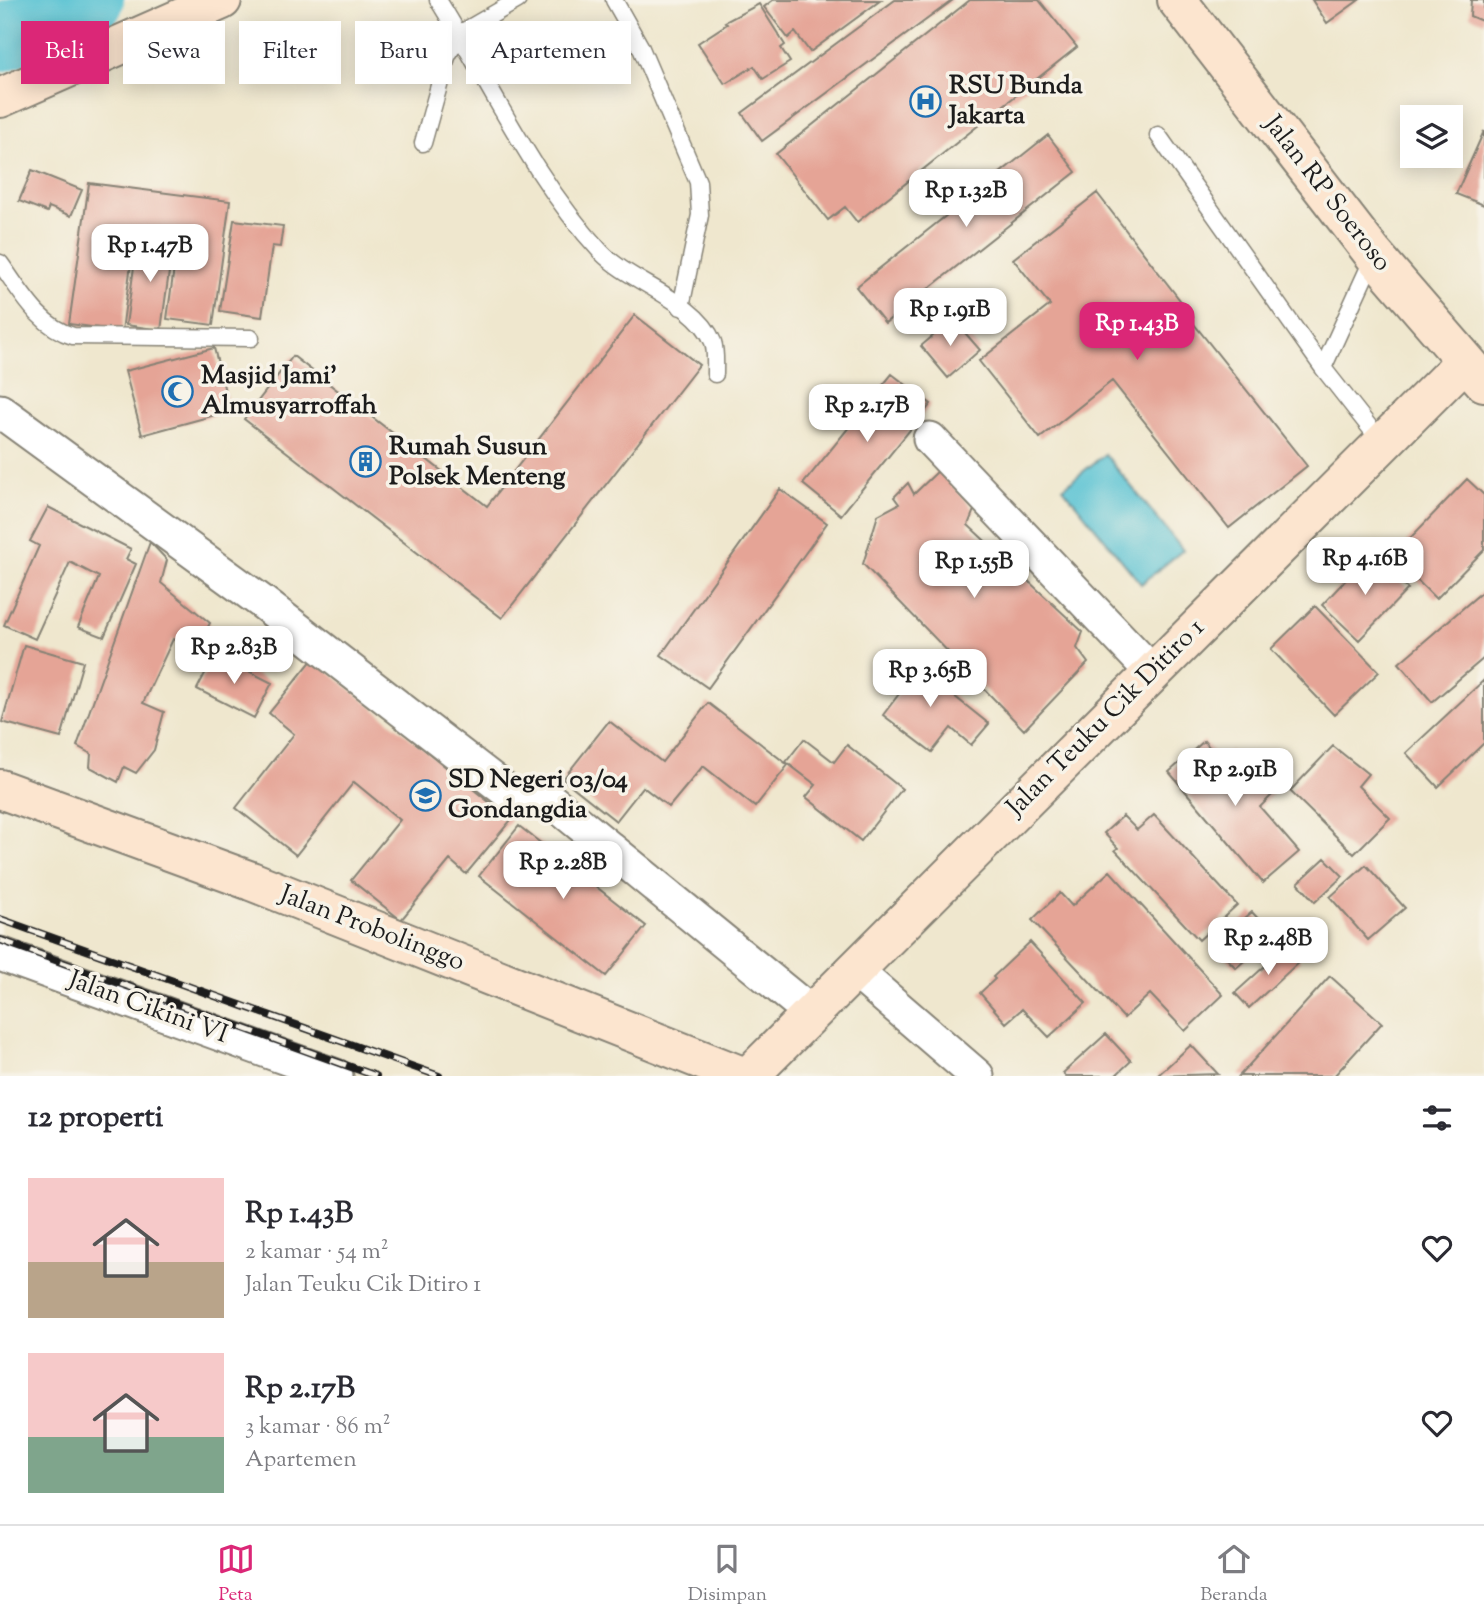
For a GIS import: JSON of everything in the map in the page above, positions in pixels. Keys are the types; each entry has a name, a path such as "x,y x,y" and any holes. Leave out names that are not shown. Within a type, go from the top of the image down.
{"street":[{"path":"0,98 222,0"},
{"name":"Jalan RP Soeroso","path":"1177,0 1374,255 1474,372"},
{"name":"Jalan Teuku Cik Ditiro 1","path":"749,1076 853,969 1382,443 1474,372"},
{"path":"0,411 262,601 521,803 548,798 810,1012"},
{"path":"930,439 1152,672"},
{"name":"Jalan Probolinggo","path":"0,789 251,881 742,1076"},
{"name":"Jalan Cikini VI","path":"0,954 336,1076"},
{"path":"853,969 976,1076"}],"lane":[{"path":"438,0 550,186 602,254 681,307 713,342 715,374"},
{"path":"423,143 447,57 459,34 518,0"},
{"path":"614,0 640,46 698,182 700,215 681,307"},
{"path":"1158,135 1323,368 1382,443"},
{"path":"1323,368 1374,255"},
{"path":"0,263 32,306 59,332 73,336 250,338"}],"water":[{"path":"1105,454 1183,550 1141,584 1063,488"}],"building":[{"path":"773,0 881,0 810,52 795,32 788,38 764,7"},
{"path":"895,0 953,0 762,141 742,113"},
{"name":"RSU Bunda Jakarta","path":"970,0 1039,0 1077,47 857,222 845,207 828,220 776,154"},
{"path":"1312,0 1359,0 1327,23"},
{"path":"1471,0 1484,0 1484,22 1470,16"},
{"path":"759,4 785,45 781,48 790,62 763,79 754,66 725,84 698,43 727,24 725,22"},
{"path":"1484,131 1484,205 1456,194"},
{"path":"1048,135 1076,172 885,323 856,287"},
{"path":"32,170 82,190 71,216 49,207 47,212 19,201"},
{"path":"89,183 230,201 213,325 167,319 178,239 135,234 122,331 69,324"},
{"path":"1097,193 1193,317 1190,319 1307,466 1229,528 1112,381 1040,438 979,361 1050,305 1013,259"},
{"path":"234,220 283,226 280,247 272,246 262,317 220,311"},
{"path":"138,238 173,243 161,330 126,325"},
{"name":"Rumah Susun Polsek Menteng","path":"635,315 699,365 502,618 244,419 293,356 487,506"},
{"path":"953,319 980,350 948,378 921,346"},
{"name":"Masjid Jami' Almusyarroffah","path":"214,348 230,411 142,435 125,371"},
{"path":"892,374 931,404 841,515 803,484"},
{"path":"939,470 974,510 968,525 1083,632 1077,648 1088,663 1024,730 863,564 878,515 899,504 894,497 908,483 914,494"},
{"path":"1467,479 1484,495 1484,550 1436,599 1393,556"},
{"path":"780,489 827,523 708,688 661,655"},
{"path":"48,507 131,549 126,559 136,564 104,637 78,627 99,577 70,562 35,639 4,625 39,546 30,541"},
{"path":"150,542 167,560 161,583 210,623 196,650 173,639 143,703 164,712 154,750 136,773 124,767 118,782 90,767 91,754 77,746"},
{"path":"1370,554 1408,589 1359,640 1322,605"},
{"path":"1483,591 1484,658 1432,702 1399,663"},
{"path":"1315,606 1379,672 1334,715 1271,649"},
{"path":"24,645 83,662 61,738 2,722"},
{"path":"215,654 272,683 254,718 197,689"},
{"path":"904,656 989,724 971,745 951,728 932,752 883,715 902,690 887,678"},
{"name":"SD Negeri 03/04 Gondangdia","path":"313,659 511,820 466,874 450,860 401,920 351,880 400,820 354,782 296,855 236,808 294,734 269,713"},
{"path":"1484,680 1484,743 1438,787 1406,753"},
{"path":"708,703 788,765 755,807 703,766 669,807 643,787 616,821 563,779 609,721 662,762"},
{"path":"804,739 834,762 847,745 902,789 861,841 806,797 816,785 786,762"},
{"path":"1204,741 1220,760 1230,750 1272,795 1260,807 1299,852 1263,883 1169,772"},
{"path":"1333,746 1368,774 1358,786 1390,818 1354,854 1290,791"},
{"path":"1154,815 1237,905 1199,940 1115,850 1118,848 1104,833 1123,816 1137,830"},
{"path":"519,826 646,926 606,976 479,876"},
{"path":"1325,858 1343,876 1315,902 1298,883"},
{"path":"1366,865 1405,908 1368,940 1330,897"},
{"path":"1110,871 1223,995 1185,1031 1150,994 1124,1018 1032,920 1060,893 1072,906"},
{"path":"1252,912 1273,935 1236,968 1214,945"},
{"path":"1030,942 1086,1003 1049,1037 1022,1009 1006,1023 980,993"},
{"path":"1287,946 1300,961 1249,1008 1235,993"},
{"path":"1330,976 1382,1023 1334,1076 1239,1076"},
{"path":"1106,1034 1131,1061 1115,1076 1066,1076 1063,1073"},
{"path":"1191,1045 1218,1074 1157,1076"}],"waterway":[{"path":"0,38 90,0"}],"railway":[{"path":"0,919 439,1076"},
{"path":"0,940 376,1076"}],"place":[{"name":"RSU Bunda Jakarta","path":"926,101"},
{"name":"Masjid Jami' Almusyarroffah","path":"178,391"},
{"name":"Rumah Susun Polsek Menteng","path":"366,462"},
{"name":"SD Negeri 03/04 Gondangdia","path":"425,795"}]}
